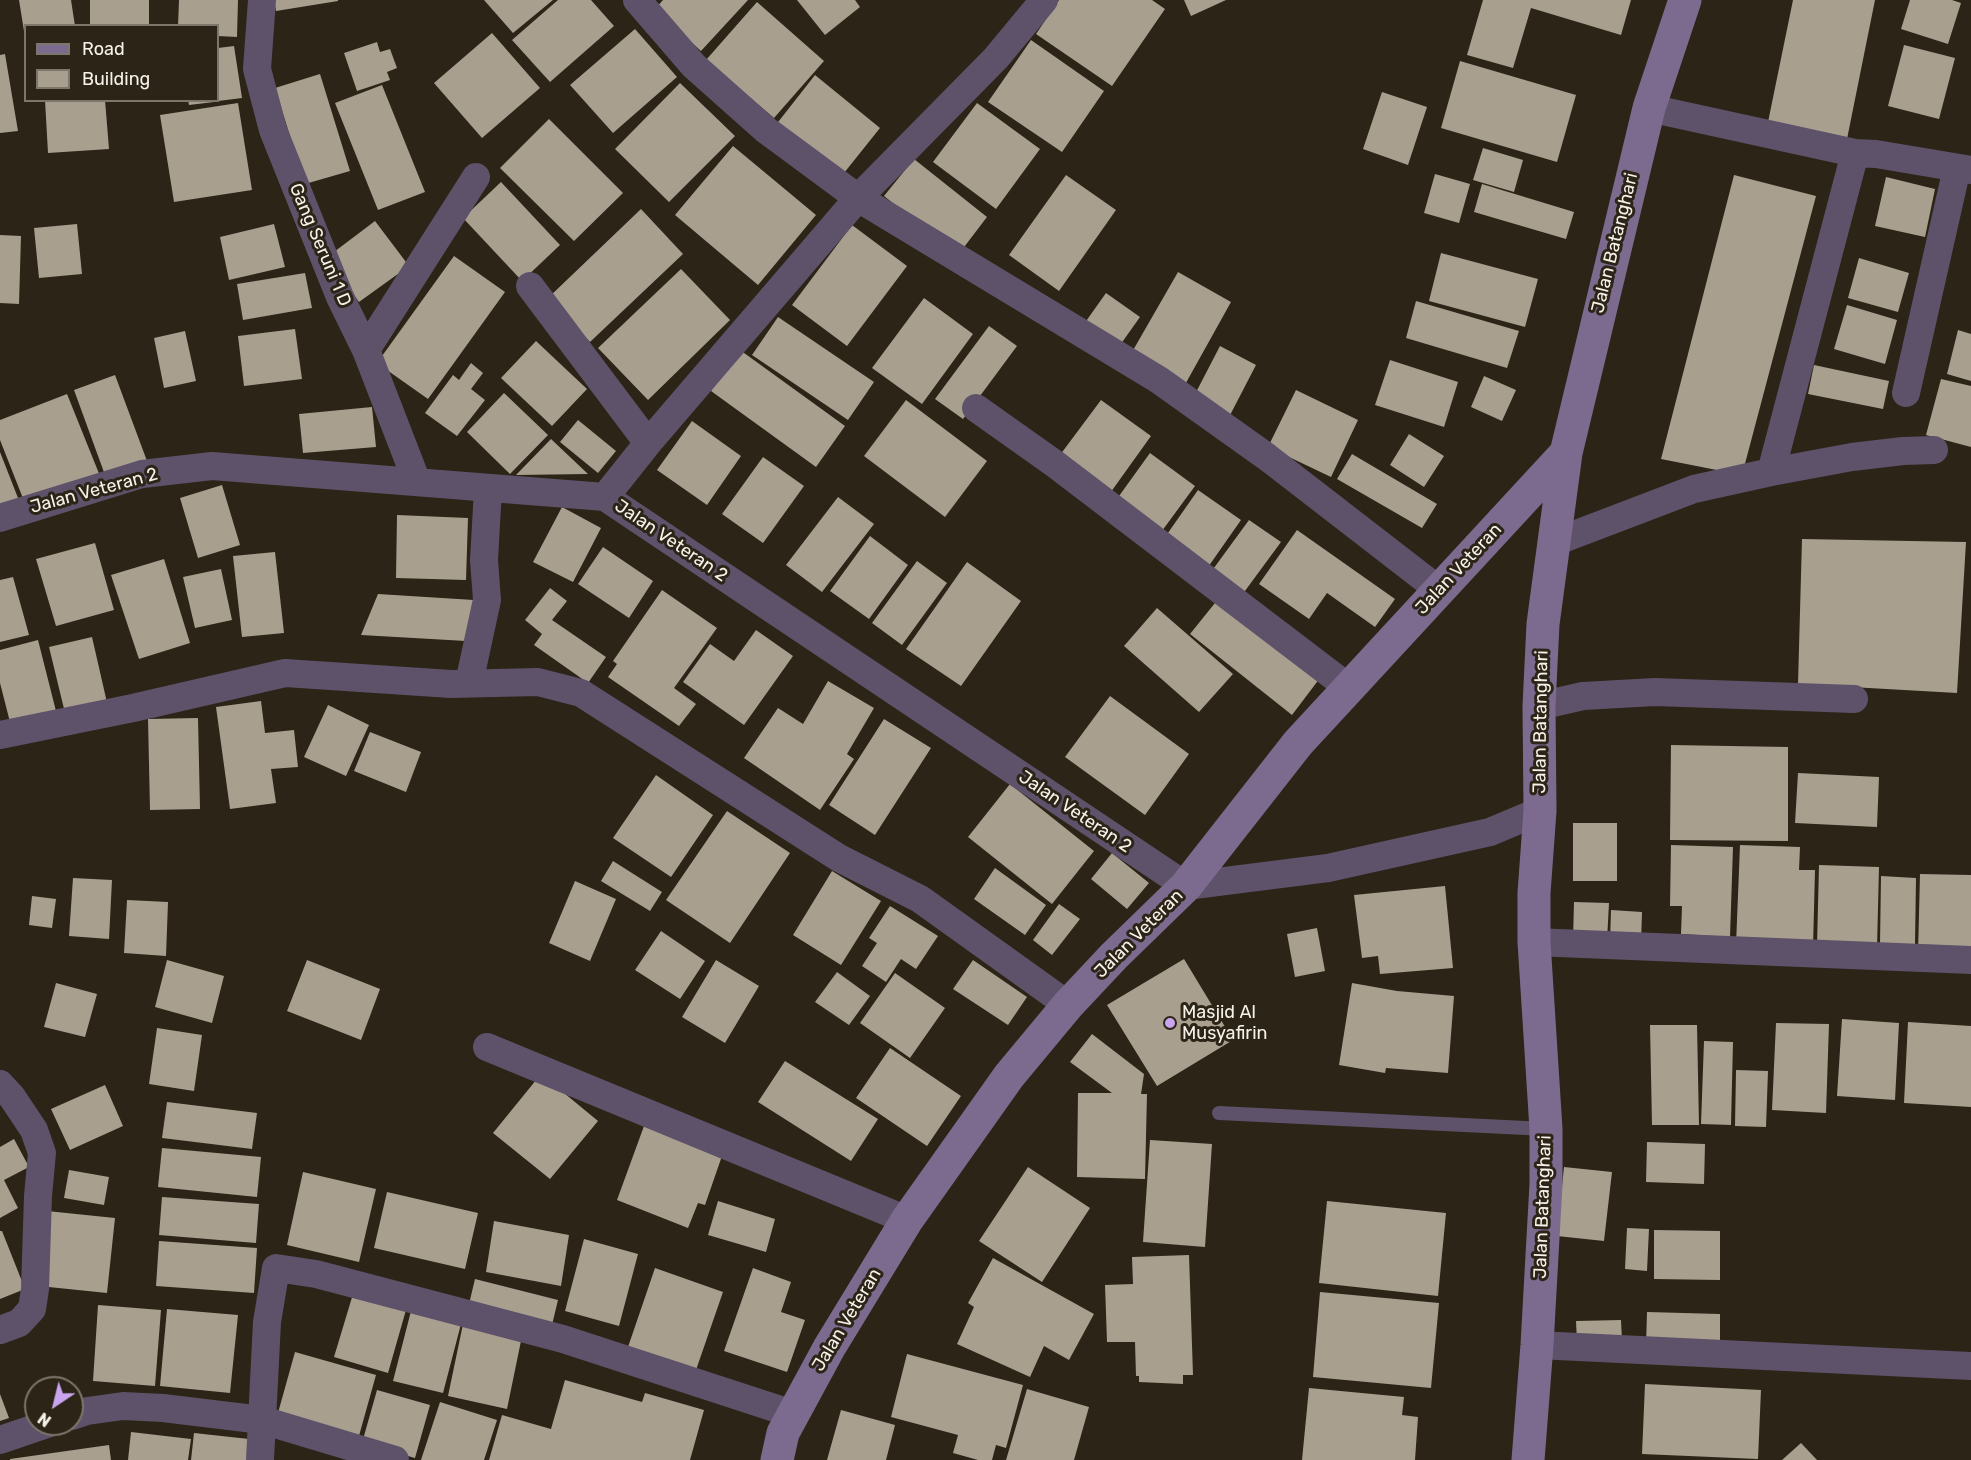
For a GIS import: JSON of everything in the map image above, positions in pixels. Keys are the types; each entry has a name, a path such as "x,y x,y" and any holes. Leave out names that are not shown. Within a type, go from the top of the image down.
{"street":[{"name":"Gang Seruni 1 D","path":"262,0 257,69 273,130 340,297 366,350 417,482"},
{"path":"636,0 702,73 766,130 858,198 1159,380 1267,457 1439,590"},
{"path":"605,497 648,443 858,198 996,58 1044,0"},
{"name":"Jalan Batanghari","path":"1528,1460 1546,1184 1546,1129 1534,942 1534,892 1540,811 1539,706 1543,624 1566,453 1649,108 1685,0"},
{"path":"1649,108 1855,153 1876,154 1964,169 1906,393"},
{"path":"1771,472 1855,153"},
{"path":"366,350 476,177"},
{"path":"530,286 648,443"},
{"path":"976,408 1055,464 1349,688"},
{"path":"1555,542 1694,489 1771,472 1863,456 1934,450"},
{"name":"Jalan Veteran","path":"777,1460 783,1433 829,1348 907,1220 1009,1076 1068,1005 1114,956 1186,886 1298,743 1566,453"},
{"name":"Jalan Veteran 2","path":"0,518 142,474 212,466 605,497 1186,886"},
{"path":"469,683 487,600 484,560 488,489"},
{"path":"0,735 133,708 285,673 451,684 538,682 581,693 838,858 920,899 1068,1005"},
{"path":"1539,706 1583,696 1634,693 1854,699"},
{"path":"1186,886 1328,868 1490,832 1540,811"},
{"path":"1534,942 1971,960"},
{"path":"487,1047 907,1220"},
{"path":"0,1084 34,1130 42,1153 32,1309 19,1323 0,1330"},
{"path":"260,1460 267,1322 276,1268 327,1277 563,1339 793,1414"},
{"path":"1537,1345 1971,1366"},
{"path":"84,1412 123,1407 163,1408 262,1420 395,1460"},
{"path":"0,1440 24,1432"}],"lane":[{"path":"1219,1113 1546,1129"}],"building":[{"path":"19,0 71,0 75,24 24,24 24,31"},
{"path":"90,0 149,0 149,24 90,24"},
{"path":"179,0 238,0 237,37 219,36 219,24 178,24"},
{"path":"274,0 338,0 338,1 276,11"},
{"path":"484,0 553,0 513,33"},
{"path":"558,0 591,0 614,26 550,82 512,40"},
{"path":"663,0 748,0 701,51 655,9"},
{"path":"797,0 855,0 860,7 825,35"},
{"path":"1059,0 1152,0 1165,9 1112,86 1036,34"},
{"path":"1184,0 1226,0 1191,16"},
{"path":"1483,0 1631,0 1621,35 1531,8 1513,68 1467,55"},
{"path":"1793,0 1875,0 1846,144 1767,127"},
{"path":"1910,0 1952,0 1961,3 1948,44 1901,29"},
{"path":"757,2 824,61 774,118 706,60"},
{"path":"635,29 677,77 613,133 570,85"},
{"path":"492,33 540,88 482,138 434,83"},
{"path":"1031,40 1104,91 1062,152 988,102"},
{"path":"377,42 380,52 390,49 397,68 387,72 390,80 357,91 344,53"},
{"path":"1904,45 1955,58 1939,119 1888,106"},
{"path":"234,46 242,98 219,101 219,48"},
{"path":"5,54 18,131 0,133 0,55"},
{"path":"1460,61 1576,95 1557,162 1441,128"},
{"path":"320,74 350,171 305,184 275,88"},
{"path":"815,75 880,128 840,178 775,126"},
{"path":"680,83 735,136 669,202 615,149"},
{"path":"382,85 425,192 378,210 335,103"},
{"path":"1382,92 1427,107 1408,165 1363,149"},
{"path":"45,102 105,102 109,149 48,153"},
{"path":"188,102 214,102 189,105"},
{"path":"238,103 252,190 174,202 160,115"},
{"path":"977,103 1040,149 996,209 933,162"},
{"path":"549,119 623,193 574,241 500,168"},
{"path":"733,146 816,215 758,285 675,215"},
{"path":"1483,148 1523,160 1514,192 1473,180"},
{"path":"914,159 987,217 958,255 884,196"},
{"path":"1435,174 1470,184 1459,223 1424,213"},
{"path":"1066,175 1116,210 1059,291 1009,255"},
{"path":"1734,175 1816,196 1742,475 1661,459"},
{"path":"1886,177 1935,189 1925,237 1875,226"},
{"path":"501,182 560,245 522,281 463,218"},
{"path":"1482,184 1574,212 1566,239 1474,212"},
{"path":"641,209 683,254 590,342 548,298"},
{"path":"375,221 409,266 359,302 326,258"},
{"path":"77,224 82,274 39,278 34,228"},
{"path":"274,224 285,267 229,280 220,237"},
{"path":"852,225 907,266 847,346 792,305"},
{"path":"0,235 21,236 19,304 0,303"},
{"path":"1441,253 1538,279 1525,327 1429,301"},
{"path":"454,256 505,292 428,399 377,363"},
{"path":"1859,258 1909,273 1898,312 1848,298"},
{"path":"681,269 730,320 648,400 598,348"},
{"path":"1178,272 1231,302 1182,390 1128,359"},
{"path":"305,273 312,308 243,320 237,284"},
{"path":"1106,293 1140,317 1118,348 1084,324"},
{"path":"924,298 973,334 922,404 872,368"},
{"path":"1416,301 1519,331 1507,368 1406,338"},
{"path":"1847,305 1897,320 1885,364 1834,349"},
{"path":"778,317 874,382 848,420 752,355"},
{"path":"989,326 1017,346 963,419 935,399"},
{"path":"295,329 302,379 244,386 238,336"},
{"path":"1958,330 1971,334 1971,381 1947,374"},
{"path":"185,331 196,381 164,388 154,338"},
{"path":"536,341 587,389 552,426 501,378"},
{"path":"1220,346 1256,365 1228,419 1192,400"},
{"path":"740,350 845,426 816,467 711,391"},
{"path":"1390,360 1458,382 1444,427 1375,405"},
{"path":"471,363 483,373 471,389 485,400 457,436 425,413 453,375 459,380"},
{"path":"1814,365 1889,381 1883,409 1808,394"},
{"path":"115,375 147,461 105,475 74,390"},
{"path":"1484,376 1516,390 1502,421 1471,407"},
{"path":"1941,379 1971,386 1971,447 1926,435"},
{"path":"1296,390 1358,420 1331,477 1268,447"},
{"path":"504,393 548,435 510,474 467,432"},
{"path":"67,394 100,476 26,506 0,440 0,420"},
{"path":"906,400 987,461 945,517 864,456"},
{"path":"1101,400 1151,436 1108,496 1057,459"},
{"path":"372,407 376,447 303,453 299,414"},
{"path":"578,420 616,451 598,473 560,442"},
{"path":"692,421 741,456 707,505 657,470"},
{"path":"1409,434 1444,456 1424,487 1390,465"},
{"path":"551,439 588,474 516,475"},
{"path":"0,452 20,503 0,511"},
{"path":"1150,453 1195,486 1159,535 1114,503"},
{"path":"1352,454 1437,504 1422,528 1337,479"},
{"path":"763,457 804,486 763,543 722,514"},
{"path":"222,485 240,545 198,558 180,498"},
{"path":"1198,490 1241,520 1206,570 1163,540"},
{"path":"838,497 874,524 822,592 786,565"},
{"path":"562,507 601,528 573,582 533,562"},
{"path":"397,515 468,518 466,580 396,578"},
{"path":"1249,520 1281,542 1242,595 1211,572"},
{"path":"1297,530 1395,599 1375,627 1327,593 1309,619 1259,584"},
{"path":"870,536 908,565 869,619 830,591"},
{"path":"1802,539 1966,542 1957,693 1798,684"},
{"path":"95,543 114,610 56,626 36,559"},
{"path":"603,547 653,581 629,618 578,584"},
{"path":"275,552 284,633 242,637 233,556"},
{"path":"164,559 190,643 139,659 111,575"},
{"path":"917,561 947,583 902,645 872,623"},
{"path":"967,562 1021,601 961,686 906,649"},
{"path":"221,569 232,620 195,628 183,577"},
{"path":"13,577 29,635 0,642 0,580"},
{"path":"550,588 567,601 552,620 606,657 588,683 534,645 542,634 525,620"},
{"path":"662,590 717,628 674,688 696,704 679,726 608,677 617,664 613,661"},
{"path":"378,594 474,600 466,641 361,635"},
{"path":"1219,598 1320,678 1292,715 1190,634"},
{"path":"1157,608 1233,674 1199,712 1124,646"},
{"path":"756,630 793,656 744,725 683,682 710,644 734,661"},
{"path":"92,637 108,707 66,717 49,647"},
{"path":"38,640 57,715 11,726 0,683 0,650"},
{"path":"828,681 874,708 847,754 854,759 820,810 744,758 778,708 803,724"},
{"path":"1110,696 1189,754 1145,815 1065,757"},
{"path":"261,701 265,733 294,730 298,767 271,769 276,803 230,809 216,707"},
{"path":"328,705 369,725 346,776 304,757"},
{"path":"198,718 200,809 150,810 148,719"},
{"path":"884,719 931,748 875,835 829,805"},
{"path":"370,732 421,752 406,792 354,771"},
{"path":"1671,745 1788,747 1788,841 1670,840"},
{"path":"1798,773 1879,777 1877,827 1795,823"},
{"path":"656,775 713,815 671,877 613,838"},
{"path":"1010,784 1094,851 1052,904 968,837"},
{"path":"727,811 790,853 730,943 666,900"},
{"path":"1573,823 1617,823 1617,881 1573,881"},
{"path":"1671,845 1733,847 1730,937 1681,934 1682,906 1670,906"},
{"path":"1740,845 1800,847 1799,870 1815,870 1813,948 1736,945"},
{"path":"1112,853 1149,883 1127,909 1091,879"},
{"path":"613,861 662,892 650,911 601,881"},
{"path":"1819,865 1879,867 1877,948 1817,946"},
{"path":"995,868 1046,905 1025,935 974,899"},
{"path":"832,871 881,901 841,965 793,935"},
{"path":"1920,874 1971,875 1971,955 1918,953"},
{"path":"1881,876 1916,878 1915,945 1880,944"},
{"path":"73,878 112,880 109,939 69,936"},
{"path":"575,881 616,899 590,961 549,943"},
{"path":"1445,886 1453,968 1380,974 1378,956 1362,958 1354,895"},
{"path":"32,896 56,899 52,928 29,925"},
{"path":"127,900 168,902 166,956 124,953"},
{"path":"1574,902 1609,903 1607,941 1573,940"},
{"path":"1059,904 1080,919 1052,955 1033,940"},
{"path":"890,906 938,936 916,969 901,959 886,982 862,966 877,943 869,938"},
{"path":"1611,910 1642,912 1641,943 1610,942"},
{"path":"1317,928 1325,971 1295,977 1287,934"},
{"path":"661,931 705,961 680,999 635,970"},
{"name":"Masjid Al Musyafirin","path":"1184,959 1233,1040 1157,1086 1107,1005"},
{"path":"167,960 224,976 212,1023 155,1007"},
{"path":"307,960 380,989 361,1040 287,1011"},
{"path":"716,960 759,986 725,1043 682,1017"},
{"path":"973,960 1027,997 1008,1025 953,989"},
{"path":"837,972 870,996 849,1025 815,1002"},
{"path":"895,973 945,1008 910,1058 860,1023"},
{"path":"56,983 97,994 85,1037 44,1027"},
{"path":"1352,983 1397,991 1454,996 1448,1073 1386,1068 1385,1073 1339,1065"},
{"path":"1842,1019 1899,1023 1895,1100 1837,1096"},
{"path":"1908,1022 1971,1026 1971,1107 1904,1103"},
{"path":"1776,1023 1829,1024 1826,1113 1772,1110"},
{"path":"1650,1025 1697,1025 1699,1125 1652,1125"},
{"path":"157,1028 202,1035 194,1091 149,1084"},
{"path":"1092,1034 1144,1074 1141,1094 1147,1094 1145,1179 1077,1177 1078,1093 1112,1093 1070,1062"},
{"path":"1704,1041 1733,1042 1731,1125 1701,1124"},
{"path":"890,1048 961,1096 927,1146 856,1098"},
{"path":"785,1061 878,1119 851,1161 758,1102"},
{"path":"1736,1070 1768,1071 1766,1127 1735,1126"},
{"path":"541,1074 598,1121 550,1179 493,1133"},
{"path":"105,1085 123,1126 70,1150 51,1109"},
{"path":"167,1102 257,1113 252,1149 162,1138"},
{"path":"644,1126 723,1153 705,1205 698,1203 688,1228 617,1200"},
{"path":"14,1139 29,1167 4,1180 18,1208 0,1218 0,1147"},
{"path":"1150,1140 1212,1144 1205,1247 1143,1242"},
{"path":"1647,1142 1705,1144 1704,1184 1646,1182"},
{"path":"162,1148 261,1157 257,1197 158,1187"},
{"path":"1028,1167 1090,1208 1042,1282 979,1241"},
{"path":"1564,1167 1612,1172 1604,1241 1557,1236"},
{"path":"69,1170 109,1177 104,1205 64,1198"},
{"path":"303,1172 376,1189 359,1262 287,1245"},
{"path":"387,1192 478,1213 465,1269 374,1248"},
{"path":"162,1197 259,1204 256,1243 159,1235"},
{"path":"718,1201 775,1219 766,1252 708,1235"},
{"path":"1327,1201 1446,1213 1438,1296 1319,1283"},
{"path":"47,1211 115,1218 107,1293 39,1286"},
{"path":"494,1221 569,1235 561,1286 486,1272"},
{"path":"1627,1228 1649,1229 1647,1271 1625,1269"},
{"path":"1654,1230 1720,1231 1720,1280 1654,1279"},
{"path":"0,1231 2,1231 25,1289 0,1299"},
{"path":"584,1239 638,1254 619,1326 565,1311"},
{"path":"159,1241 257,1248 254,1293 156,1286"},
{"path":"1189,1255 1193,1375 1183,1375 1183,1384 1139,1382 1139,1376 1136,1376 1135,1342 1107,1342 1105,1285 1133,1284 1132,1257"},
{"path":"993,1258 1094,1314 1069,1360 1044,1346 1030,1377 957,1344 974,1307 968,1303"},
{"path":"655,1268 723,1292 696,1370 628,1347"},
{"path":"753,1268 791,1282 781,1312 805,1320 787,1372 724,1351"},
{"path":"475,1279 558,1300 552,1325 469,1304"},
{"path":"1320,1292 1439,1303 1431,1388 1313,1377"},
{"path":"353,1294 406,1310 388,1373 334,1357"},
{"path":"98,1305 161,1310 155,1386 93,1381"},
{"path":"167,1309 238,1315 230,1393 160,1386"},
{"path":"411,1311 461,1324 443,1393 393,1381"},
{"path":"1647,1312 1720,1314 1720,1347 1646,1346"},
{"path":"1621,1320 1622,1341 1577,1343 1576,1321"},
{"path":"463,1324 522,1336 507,1409 448,1396"},
{"path":"295,1352 376,1375 357,1443 276,1420"},
{"path":"907,1354 1023,1385 1006,1448 996,1445 992,1460 978,1460 953,1453 958,1435 891,1417"},
{"path":"565,1380 642,1402 645,1393 704,1410 690,1460 489,1460 502,1415 551,1429"},
{"path":"1645,1384 1761,1390 1758,1459 1642,1454"},
{"path":"1309,1388 1404,1397 1402,1415 1418,1417 1415,1460 1302,1460"},
{"path":"1027,1389 1089,1407 1074,1460 1006,1460"},
{"path":"377,1390 430,1405 415,1458 362,1443"},
{"path":"0,1394 9,1418 0,1421"},
{"path":"440,1402 497,1420 484,1460 421,1460"},
{"path":"841,1410 895,1425 886,1460 827,1460"},
{"path":"131,1432 191,1439 188,1460 128,1460"},
{"path":"194,1433 249,1439 247,1460 191,1460"},
{"path":"1801,1443 1817,1460 1782,1460"},
{"path":"109,1445 111,1460 10,1460 10,1459"}],"place":[{"name":"Masjid Al Musyafirin","path":"1170,1023"}]}
